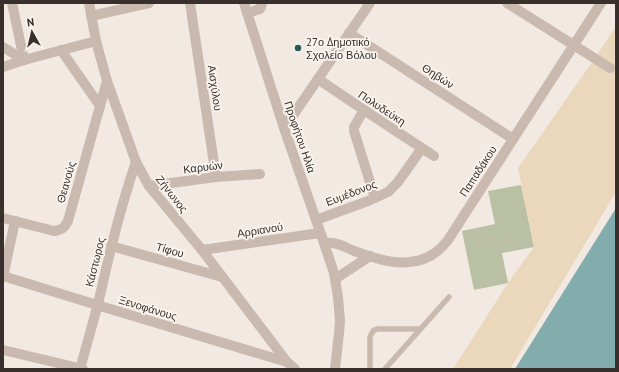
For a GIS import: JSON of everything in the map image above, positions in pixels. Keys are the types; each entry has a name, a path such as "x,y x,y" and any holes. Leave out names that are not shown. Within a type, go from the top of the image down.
{"street":[{"path":"12,3 24,60"},
{"name":"Ζήνωνος","path":"88,3 96,41 107,81 141,172 149,186 202,250 291,366"},
{"path":"91,16 149,3"},
{"name":"Αισχύλου","path":"190,3 216,177"},
{"path":"246,8 260,9 262,3"},
{"path":"284,128 370,3"},
{"path":"507,3 610,68"},
{"name":"Παπαδάκου","path":"324,243 335,243 384,261 394,262 412,262 420,260 428,257 438,250 448,240 601,3"},
{"name":"Προφήτου Ηλία","path":"246,8 284,128 335,279 340,321 340,333 335,369"},
{"name":"Θηβών","path":"349,33 513,138"},
{"path":"3,67 96,41"},
{"path":"3,47 24,60"},
{"path":"61,50 100,106"},
{"name":"Πολυδεύκη","path":"318,79 434,156"},
{"name":"Θεανούς","path":"3,218 54,231 63,229 68,222 107,81"},
{"path":"364,110 354,127 354,131 375,198"},
{"name":"Ευμέδονος","path":"316,220 388,192 394,187 422,148"},
{"name":"Κάστωρος","path":"81,369 111,246 128,184 136,162"},
{"name":"Καρυών","path":"149,186 216,177 260,174"},
{"path":"3,276 15,221"},
{"name":"Αρριανού","path":"202,250 320,232"},
{"name":"Τίφου","path":"111,246 222,278"},
{"path":"335,279 370,256"},
{"name":"Ξενοφάνους","path":"3,276 291,366"},
{"path":"3,350 81,369"}],"lane":[{"path":"385,369 449,297"},
{"path":"370,369 370,337 373,331 377,329 420,329"}],"green space":[{"path":"521,185 534,247 502,253 508,283 474,290 462,231 495,224 488,191"}],"sand":[{"path":"616,26 616,192 510,369 453,369 508,283 534,247 518,168"}],"water":[{"path":"616,208 616,369 515,369"}],"place":[{"name":"27ο Δημοτικό Σχολείο Βόλου","path":"298,48"}]}
